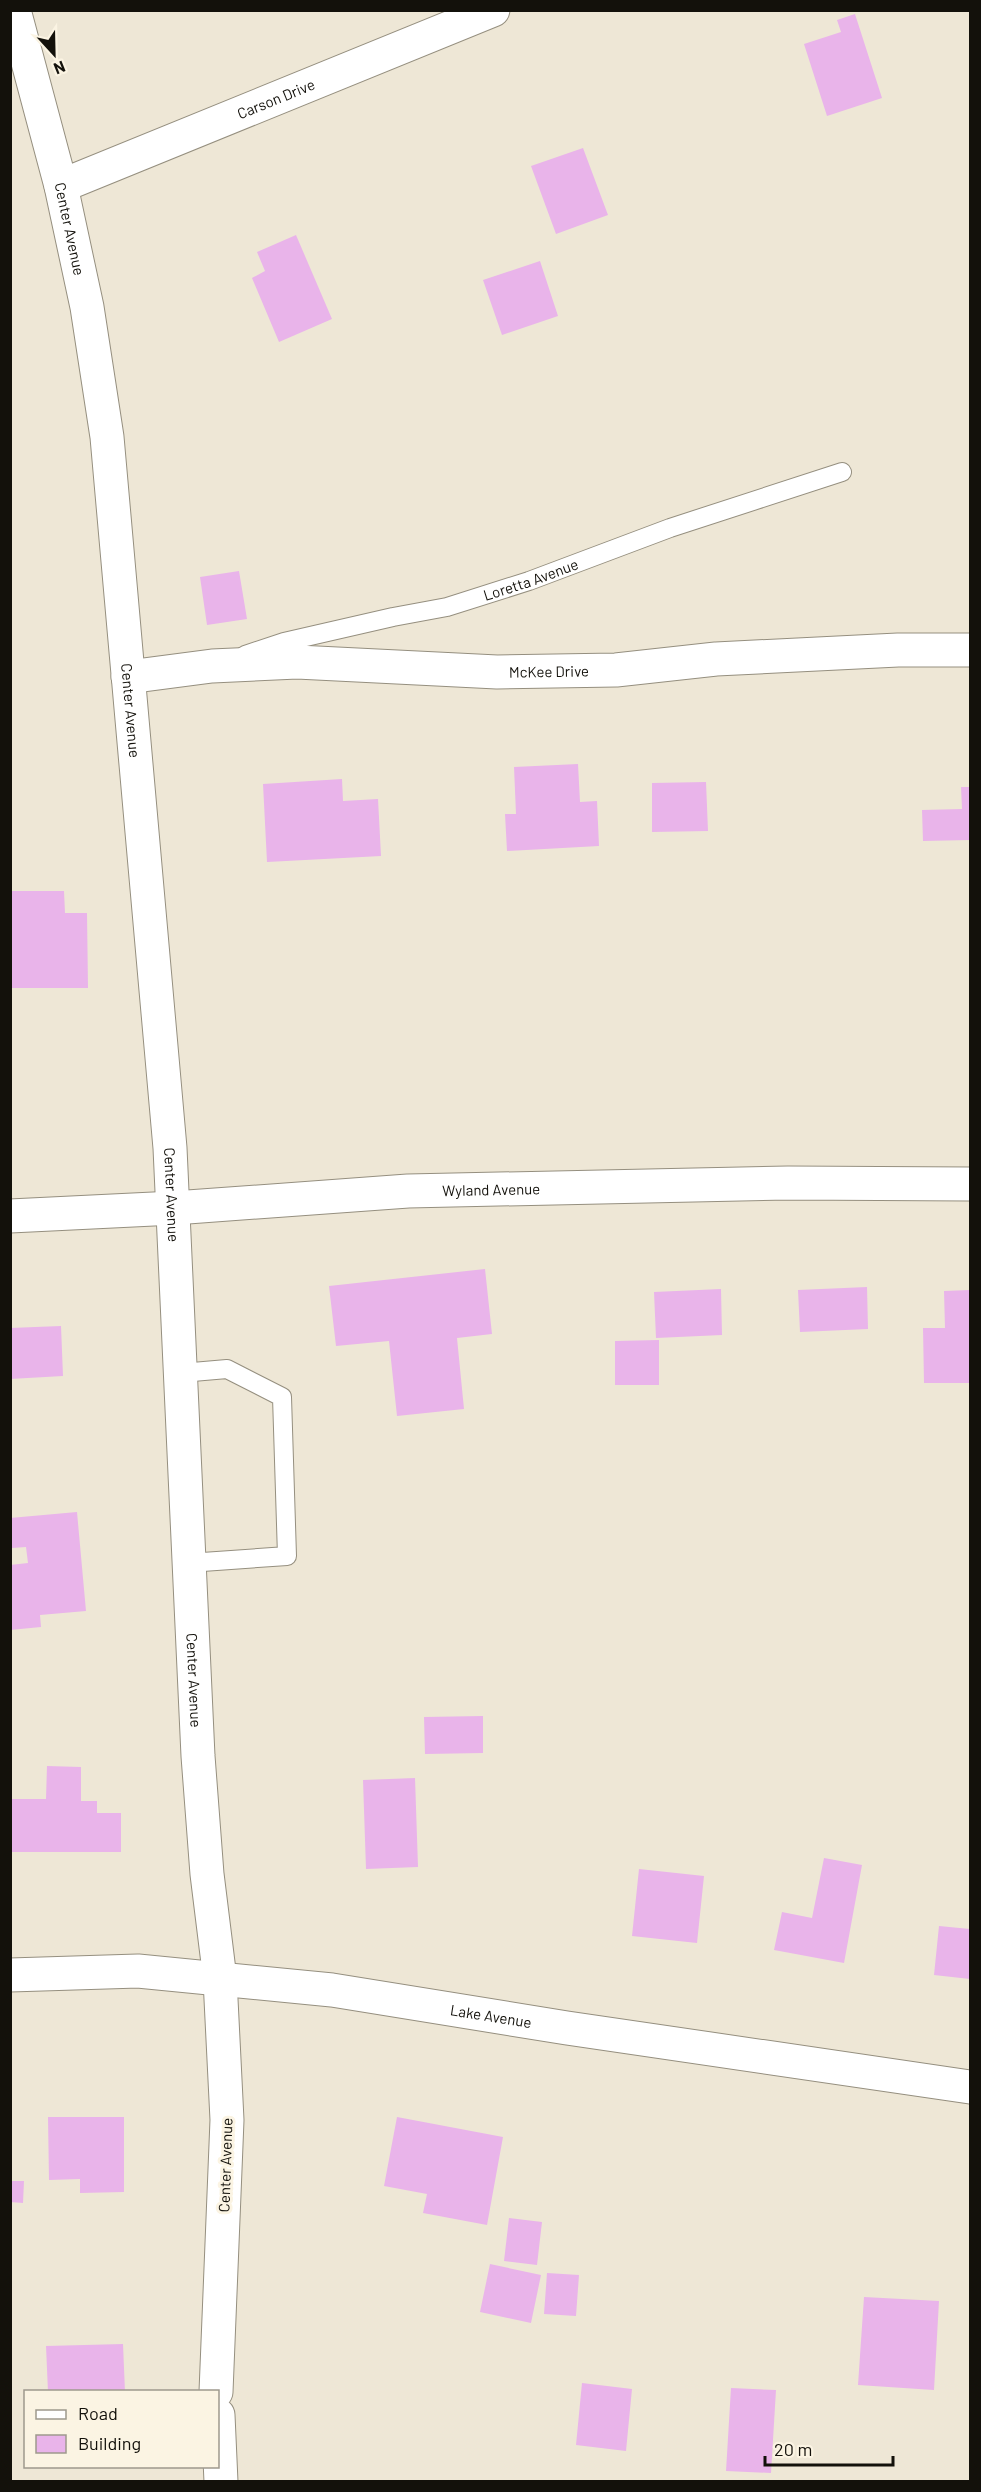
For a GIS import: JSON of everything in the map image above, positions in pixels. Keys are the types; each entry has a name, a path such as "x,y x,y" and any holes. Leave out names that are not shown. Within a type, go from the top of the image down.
{"street":[{"name":"Center Avenue","path":"14,10 61,186 87,307 107,437 170,1148 188,1563 203,1827 220,1979 227,2120 216,2390"},
{"name":"Carson Drive","path":"61,186 493,10"},
{"name":"McKee Drive","path":"128,677 212,666 297,662 497,672 604,670 716,659 898,650 970,650"},
{"name":"Wyland Avenue","path":"10,1216 174,1208 408,1191 788,1183 970,1184"},
{"name":"Lake Avenue","path":"10,1976 138,1971 332,1990 567,2028 970,2087"},
{"path":"219,2437 221,2481"}],"lane":[{"name":"Loretta Avenue","path":"212,666 284,642 447,607 529,581 670,528 842,472"},
{"path":"181,1373 227,1369 282,1397 287,1556 188,1563"}],"building":[{"path":"855,14 882,98 827,116 804,44 841,32 837,20"},
{"path":"583,148 608,215 556,234 531,166"},
{"path":"296,235 332,319 279,342 252,278 265,271 257,252"},
{"path":"540,261 558,316 502,335 483,280"},
{"path":"239,571 247,619 207,625 200,577"},
{"path":"578,764 580,802 597,801 599,846 507,851 505,814 516,814 514,767"},
{"path":"342,779 343,801 378,799 381,856 267,862 263,784"},
{"path":"706,782 708,831 652,832 652,783"},
{"path":"961,787 970,787 970,840 923,841 922,810 962,809"},
{"path":"10,891 64,891 65,913 87,913 88,988 10,988"},
{"path":"485,1269 492,1334 457,1338 464,1409 397,1416 389,1341 336,1346 329,1286"},
{"path":"867,1287 868,1329 800,1332 798,1290"},
{"path":"721,1289 722,1335 656,1338 654,1292"},
{"path":"970,1290 970,1383 924,1383 923,1328 945,1328 944,1291"},
{"path":"61,1326 63,1376 10,1379 10,1328"},
{"path":"659,1340 659,1385 615,1385 615,1341"},
{"path":"77,1512 86,1611 40,1615 41,1627 10,1630 10,1565 28,1563 26,1547 12,1548 10,1518"},
{"path":"483,1716 483,1753 425,1754 424,1717"},
{"path":"47,1766 81,1767 81,1801 97,1801 97,1813 121,1813 121,1852 10,1852 10,1799 46,1799"},
{"path":"415,1778 418,1867 366,1869 363,1780"},
{"path":"824,1858 862,1865 844,1963 774,1950 782,1912 812,1918"},
{"path":"639,1869 704,1876 697,1943 632,1936"},
{"path":"939,1926 970,1929 970,1979 934,1975"},
{"path":"48,2117 124,2117 124,2192 80,2193 80,2179 49,2180"},
{"path":"397,2117 503,2137 487,2225 423,2213 427,2194 384,2186"},
{"path":"10,2181 24,2181 23,2203 10,2202"},
{"path":"509,2218 542,2222 537,2265 504,2261"},
{"path":"490,2264 541,2275 531,2323 480,2312"},
{"path":"547,2273 579,2275 576,2316 544,2314"},
{"path":"864,2297 939,2301 934,2390 858,2385"},
{"path":"123,2344 125,2390 48,2390 46,2346"},
{"path":"582,2383 632,2389 626,2451 576,2445"},
{"path":"731,2388 776,2390 771,2473 726,2471"}]}
